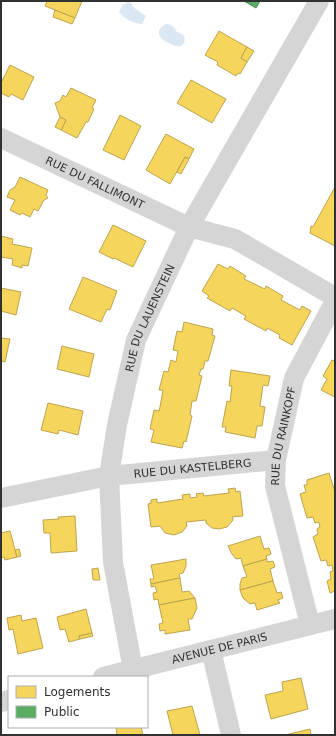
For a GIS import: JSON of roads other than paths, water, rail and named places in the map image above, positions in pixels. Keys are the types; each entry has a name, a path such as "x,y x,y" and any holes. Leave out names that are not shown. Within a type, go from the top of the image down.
{"street":[{"name":"RUE DU LAUENSTEIN","path":"133,670 113,562 109,476 117,425 136,340 189,227 319,1"},
{"name":"RUE DU FALLIMONT","path":"1,138 189,227"},
{"path":"189,227 235,239 335,297"},
{"name":"RUE DU RAINKOPF","path":"310,625 275,486 276,460 294,378 335,301"},
{"name":"RUE DU KASTELBERG","path":"1,498 109,476 276,460"},
{"name":"AVENUE DE PARIS","path":"107,676 335,619"},
{"path":"211,650 231,735"}]}
